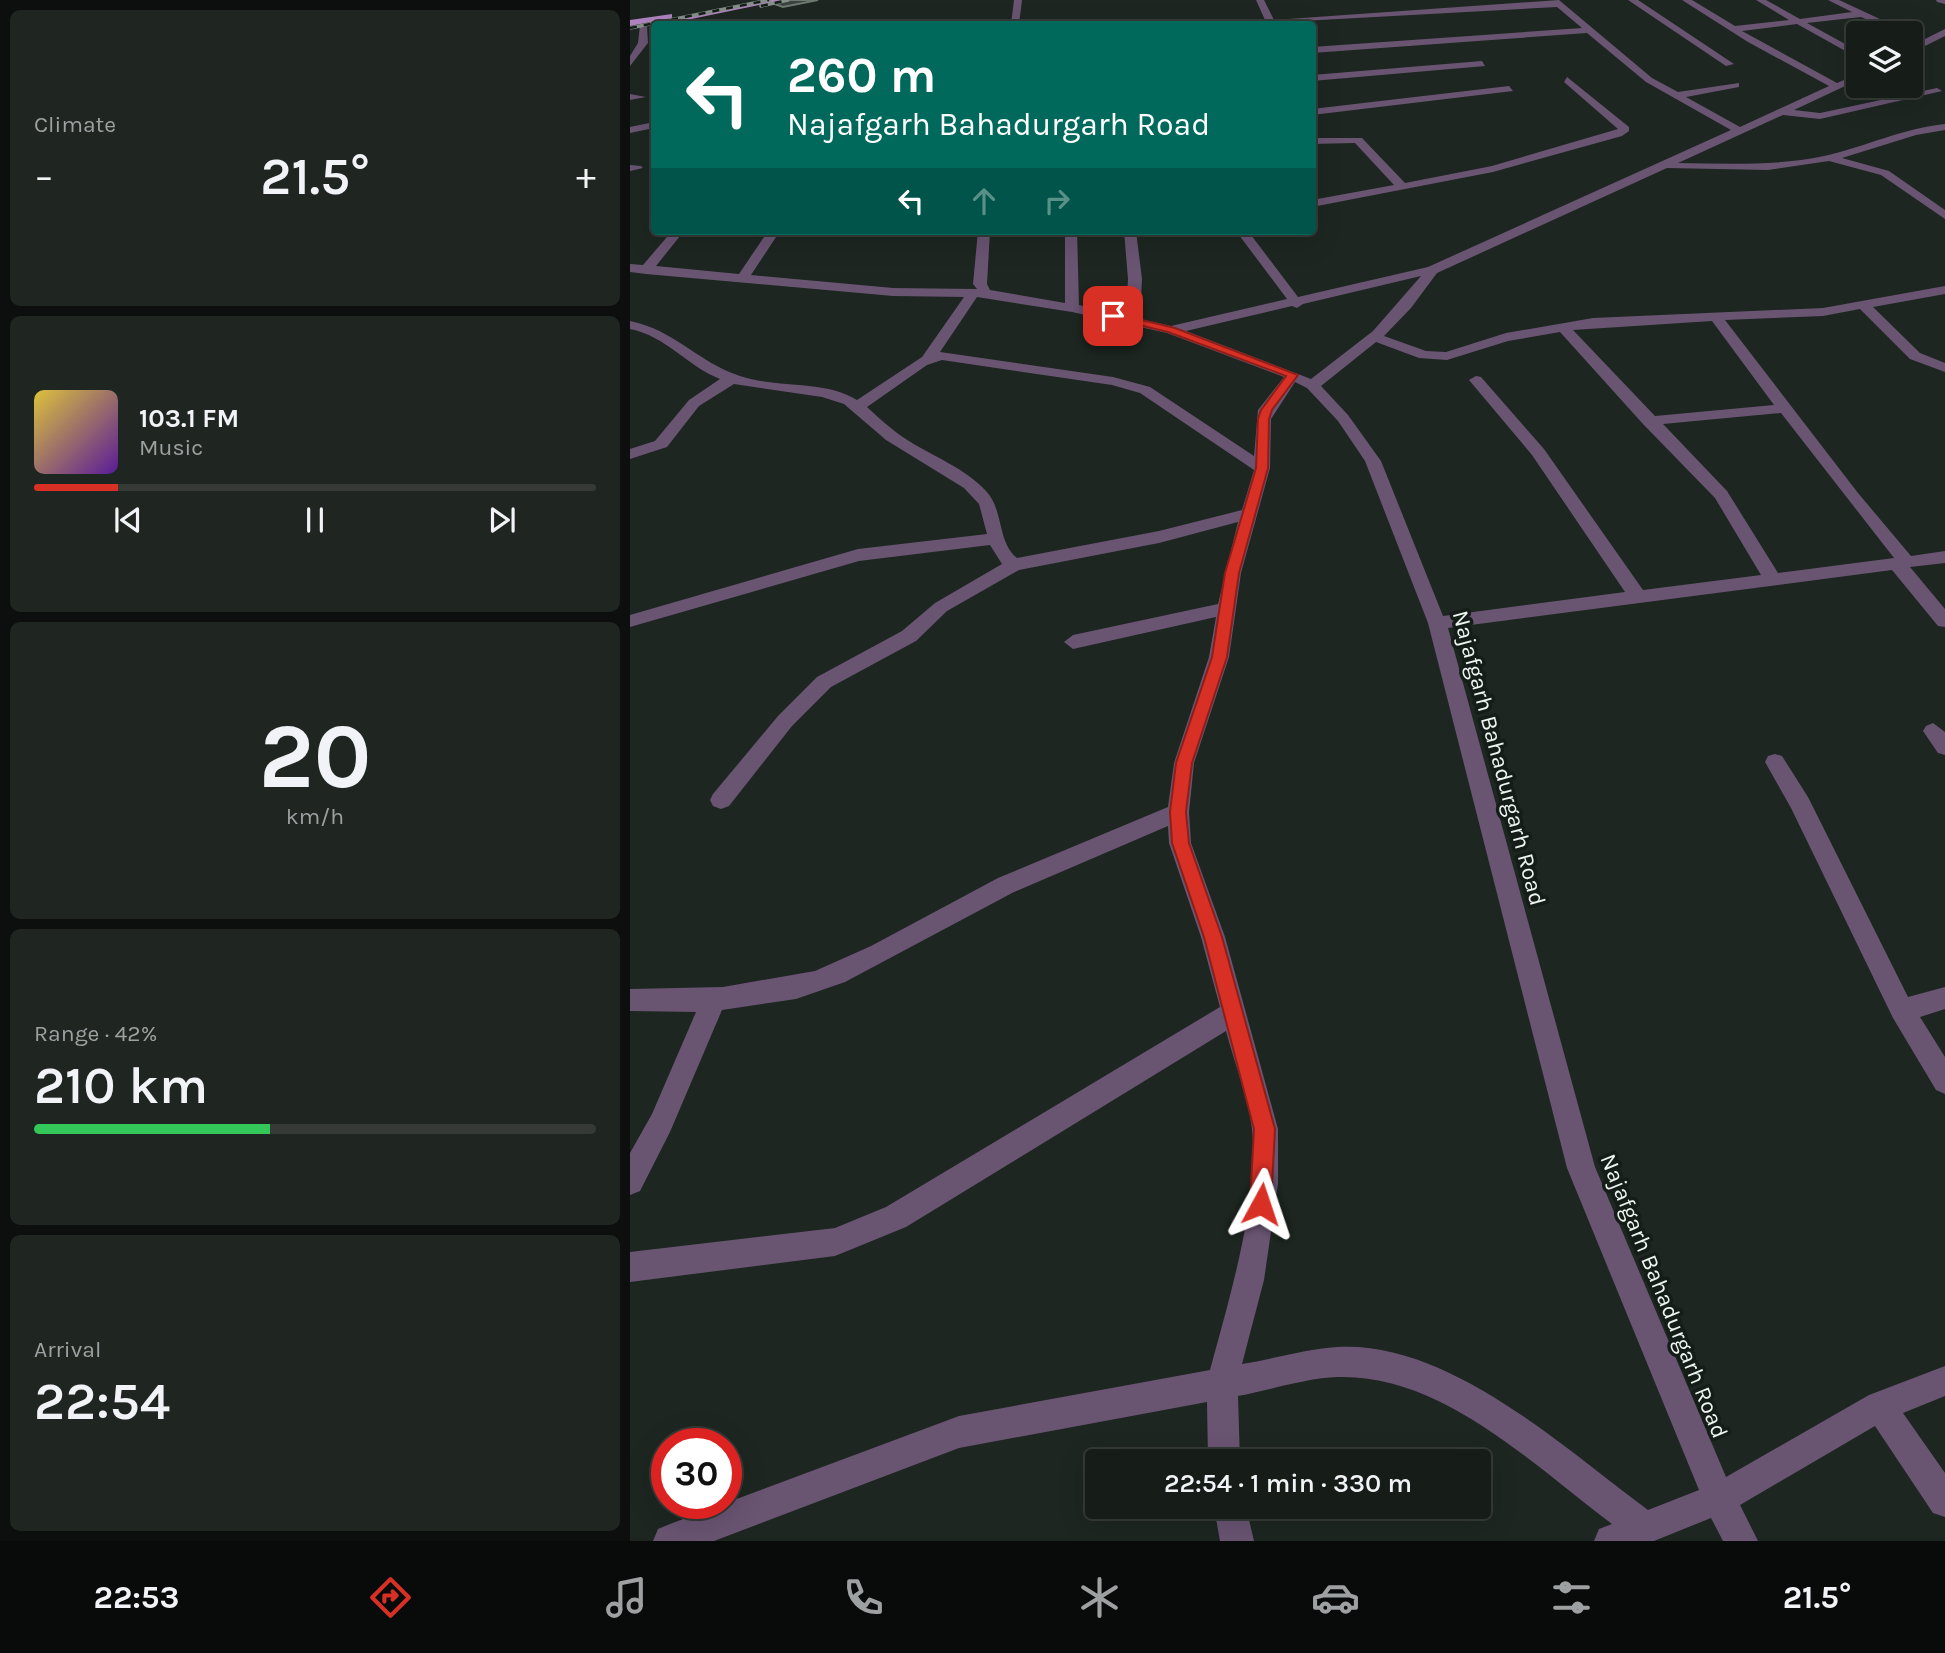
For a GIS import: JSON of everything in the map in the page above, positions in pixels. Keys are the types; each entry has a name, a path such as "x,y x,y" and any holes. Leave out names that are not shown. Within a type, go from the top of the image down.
{"main road":[{"path":"630,23 751,0"},
{"path":"675,21 780,0"},
{"path":"630,30 651,26"}],"street":[{"path":"1015,21 1018,1 1030,0"},
{"path":"1260,0 1270,21"},
{"path":"1455,0 1466,11"},
{"path":"1632,0 1729,64"},
{"path":"1686,0 1839,87"},
{"path":"1832,0 1876,21"},
{"path":"1762,1 1778,1"},
{"path":"1762,1 1846,49"},
{"path":"1413,2 1424,14"},
{"path":"1311,21 1557,2 1649,80 1740,131"},
{"path":"1344,10 1351,19"},
{"path":"1734,29 1861,15"},
{"path":"630,63 643,43 643,27"},
{"path":"1316,50 1588,30"},
{"path":"1923,44 1945,32"},
{"path":"1316,78 1482,64"},
{"path":"1316,203 1493,169 1625,129 1567,80"},
{"path":"1171,330 1297,304 1432,270 1846,83"},
{"path":"1677,95 1735,85"},
{"path":"1316,112 1509,89"},
{"path":"1784,111 1820,116 1937,91"},
{"path":"630,130 651,126"},
{"path":"1665,166 1780,166 1829,158 1915,131 1945,127"},
{"path":"1316,141 1358,140 1403,187"},
{"path":"1829,158 1885,173 1945,215"},
{"path":"646,270 675,235"},
{"path":"743,276 771,235"},
{"path":"858,406 928,359 980,293 984,235"},
{"path":"1071,235 1072,308"},
{"path":"1130,235 1135,279 1133,320"},
{"path":"1245,235 1297,304"},
{"name":"Najafgarh Bahadurgarh Road","path":"630,268 743,276 893,292 980,293 1133,320 1171,330 1302,380 1343,418 1373,461 1437,623 1581,1168 1719,1499 1741,1541"},
{"path":"1224,1449 1222,1384 1249,1280 1264,1184 1265,1129 1234,1012 1180,843 1178,812 1184,763 1212,683 1228,608 1232,573 1262,468 1266,410 1302,380 1377,338 1412,301 1432,270"},
{"path":"1377,338 1424,355 1447,356 1506,337 1564,328 1643,318 1786,315 1865,307 1945,290"},
{"path":"1865,307 1915,356 1945,368"},
{"path":"1715,316 1945,621"},
{"path":"630,325 669,339 716,373 839,396 858,406 909,450 961,479 981,495 991,508 995,539 1005,558 1014,565"},
{"path":"1564,328 1648,421 1721,495 1773,579"},
{"path":"928,359 949,357 1113,381 1145,390 1262,468"},
{"path":"630,454 661,444 694,403 732,378"},
{"path":"1476,380 1538,452 1638,597"},
{"path":"1648,421 1787,408"},
{"path":"721,800 785,721 824,682 909,636 941,607 1014,565 1159,537 1248,514"},
{"path":"630,621 858,555 995,539"},
{"path":"1437,623 1945,557"},
{"path":"1073,642 1228,608"},
{"path":"1775,762 1800,803 1902,1010 1945,1080"},
{"path":"630,1000 663,1003 814,983 874,956 980,898 1039,870 1178,812"},
{"path":"630,1181 661,1123 715,998"},
{"path":"1902,1010 1945,998"},
{"path":"630,1267 835,1242 896,1217 1234,1012"},
{"path":"670,1541 959,1432 1338,1362 1383,1367 1422,1377 1468,1397 1642,1526"},
{"path":"1611,1541 1642,1526 1719,1499 1880,1406 1945,1381"},
{"path":"1880,1406 1945,1501"},
{"path":"1232,1519 1237,1541"}],"building":[{"path":"818,0 783,7 769,2"}],"railway":[{"path":"665,21 769,0"},
{"path":"761,6 788,0"},
{"path":"630,28 651,24"}],"route":[{"path":"1113,316 1171,330 1293,375 1266,410 1262,468 1232,573 1219,657 1184,763 1178,812 1180,843 1200,908 1213,937 1265,1129 1261,1204"}]}
